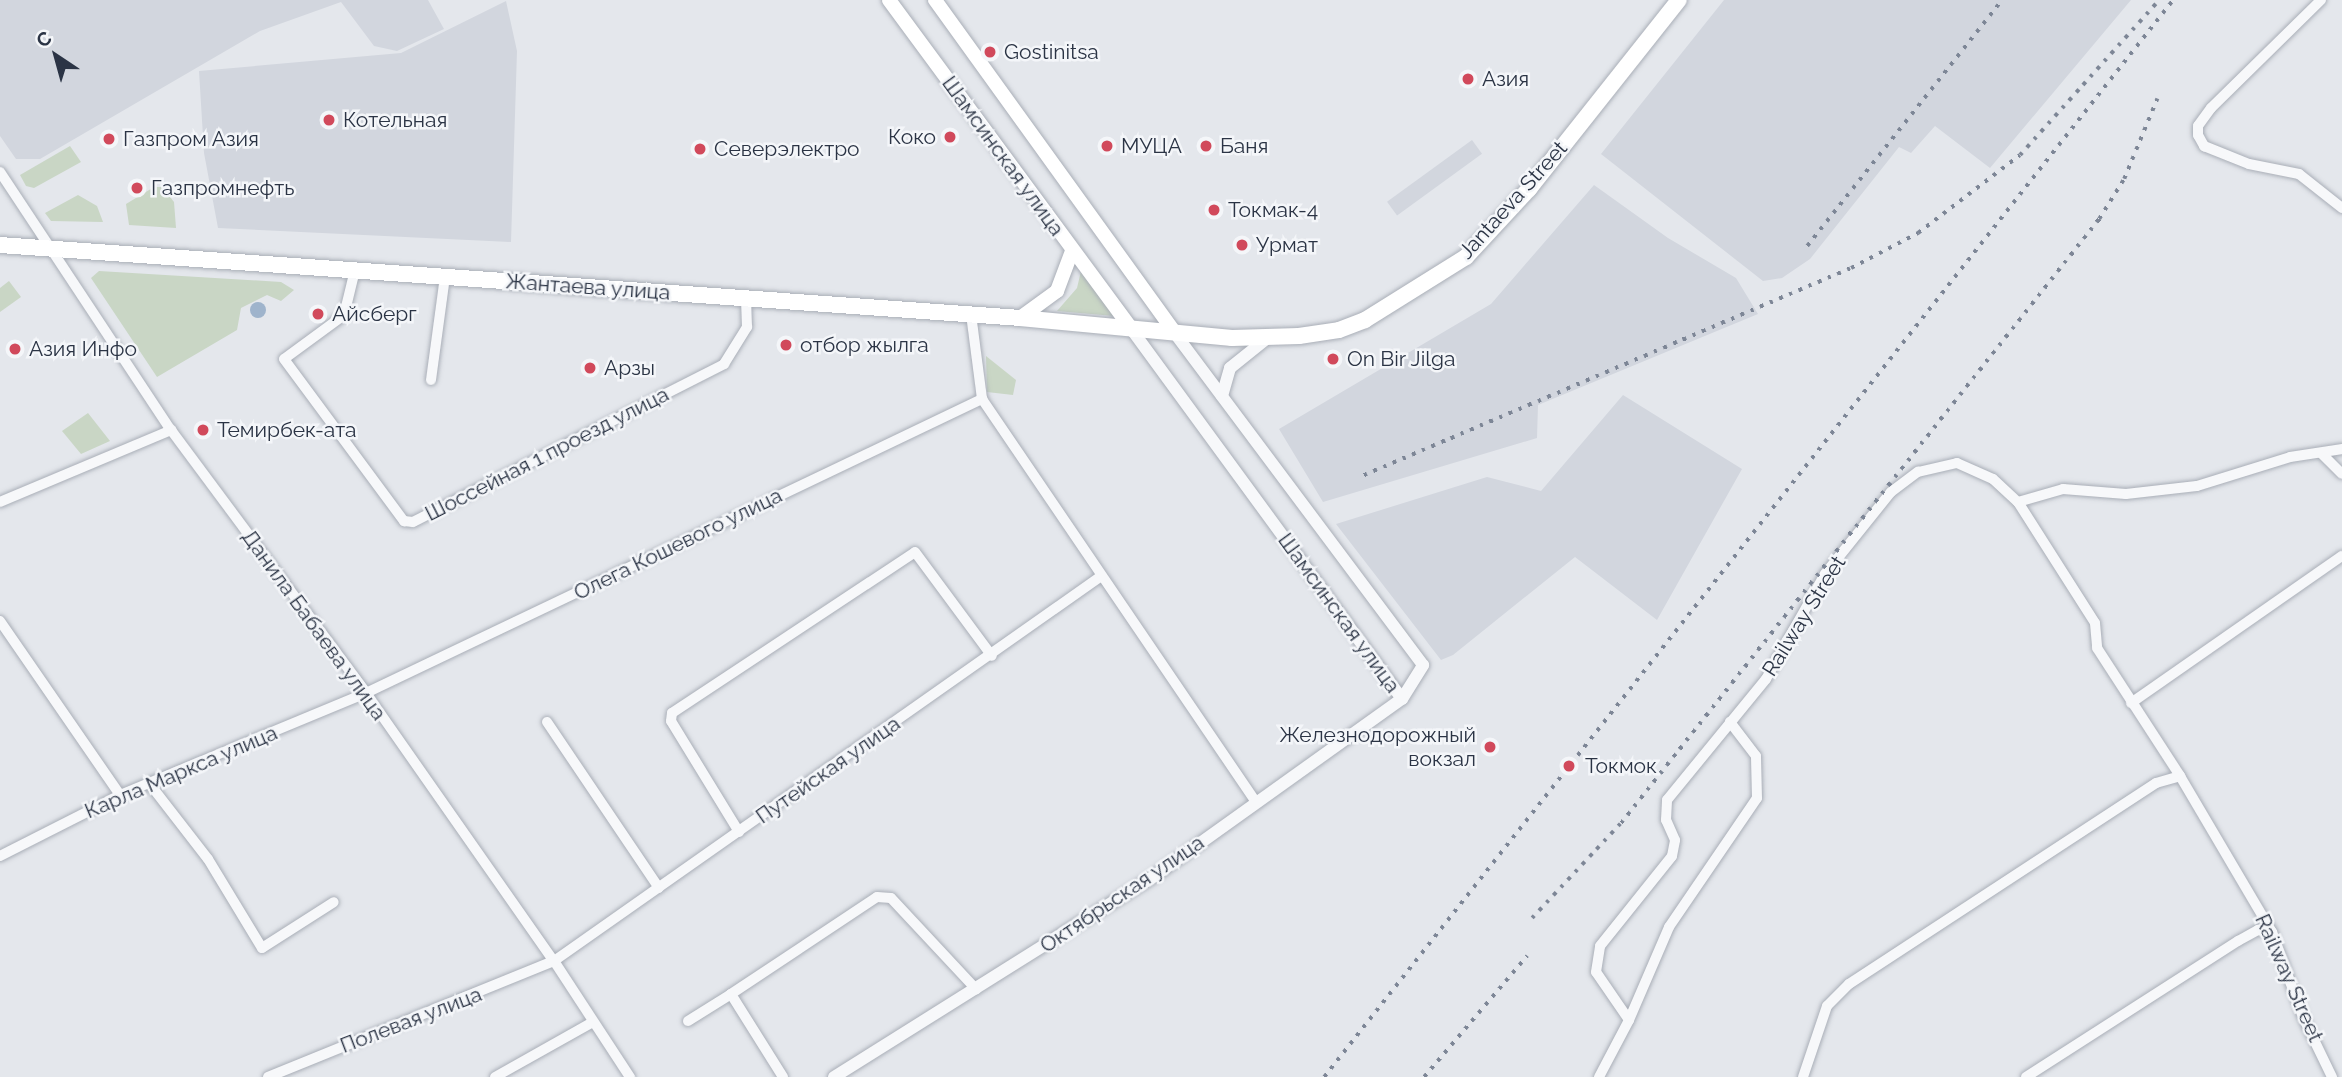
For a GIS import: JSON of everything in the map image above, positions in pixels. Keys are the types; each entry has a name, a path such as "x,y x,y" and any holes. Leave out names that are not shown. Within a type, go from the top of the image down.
{"main road":[{"name":"Шамсинская улица","path":"889,0 1132,330"},
{"name":"Шамсинская улица","path":"935,0 1175,333"},
{"name":"Jantaeva Street","path":"1175,333 1265,340 1339,330 1365,320 1466,257 1529,188 1679,0"},
{"name":"Жантаева улица","path":"0,245 971,314 1175,333"},
{"path":"1020,318 1057,291 1072,251"}],"street":[{"path":"2321,0 2281,44 2211,108 2198,127 2198,135 2204,146 2249,164 2300,174 2342,208"},
{"name":"Данила Бабаева улица","path":"0,172 171,430 369,692 554,961 630,1077"},
{"name":"Шоссейная 1 проезд улица","path":"355,270 344,315 284,359 404,521 413,522 724,364 747,327 746,298"},
{"path":"431,380 445,276"},
{"path":"971,314 982,399 1256,802"},
{"name":"Шамсинская улица","path":"1132,330 1402,699 1423,665 1175,333"},
{"path":"1222,396 1230,368 1265,340"},
{"name":"Олега Кошевого улица","path":"369,692 982,399"},
{"path":"0,502 171,430"},
{"path":"2018,502 2063,489 2126,494 2197,486 2291,457 2342,449"},
{"path":"2322,454 2342,474"},
{"name":"Railway Street","path":"1629,1020 1596,972 1600,946 1672,856 1675,840 1665,820 1667,800 1766,679 1825,575 1891,492 1918,472 1957,463 1993,480 2018,502 2095,623 2097,648 2180,776 2272,932 2303,1017 2332,1077"},
{"path":"739,832 671,721 672,713 915,552 992,656"},
{"path":"2131,703 2342,556"},
{"name":"Путейская улица","path":"554,961 992,656 1100,576"},
{"path":"0,621 120,795"},
{"name":"Карла Маркса улица","path":"0,856 120,795 369,692"},
{"name":"Октябрьская улица","path":"834,1077 1153,877 1402,699"},
{"path":"547,722 659,888"},
{"path":"1599,1077 1629,1020 1669,927 1757,798 1756,756 1730,722"},
{"path":"1802,1077 1821,1018 1849,984 2148,788 2180,776"},
{"path":"149,783 208,859 262,948 334,902"},
{"path":"688,1021 884,895 976,989"},
{"path":"2026,1077 2238,941 2258,930 2272,932"},
{"name":"Полевая улица","path":"268,1077 554,961"},
{"path":"731,994 783,1077"},
{"path":"495,1077 593,1022"}],"shaded area":[{"path":"0,0 428,0 444,29 397,51 374,46 341,2 260,31 40,159 16,159 0,136"},
{"path":"1724,0 2131,0 1990,168 1935,126 1911,153 1899,147 1810,259 1782,278 1763,281 1601,154"},
{"name":"Котельная","path":"506,1 517,51 511,242 218,228 204,153 199,71 401,53"},
{"path":"1472,140 1482,154 1397,215 1387,202"},
{"path":"1594,185 1668,238 1736,278 1758,314 1538,405 1537,438 1323,502 1279,429 1491,304"},
{"path":"1623,395 1742,469 1657,620 1575,557 1453,655 1441,660 1336,524 1487,477 1541,491"}],"green space":[{"path":"70,146 81,162 34,188 26,186 20,175"},
{"path":"154,187 162,187 174,202 176,228 129,225 126,204"},
{"path":"78,195 97,206 103,222 51,221 45,213"},
{"path":"99,271 281,282 294,290 281,301 267,295 241,308 237,330 157,377 91,278"},
{"path":"1081,271 1114,316 1057,311 1077,288"},
{"path":"9,281 21,297 0,312 0,288"},
{"path":"986,356 1016,380 1013,395 987,392"},
{"path":"88,413 110,441 81,454 62,431"}],"water":[{"path":"255,302 261,302 266,310 264,316 255,318 250,313 250,307"}],"railway":[{"path":"1807,246 2002,0"},
{"path":"1364,475 1851,268 1918,233 2020,155 2159,0"},
{"path":"1324,1077 2173,0"},
{"path":"1532,918 1621,823 2099,219 2124,179 2157,99"},
{"path":"1424,1077 1527,956"}],"place":[{"name":"Gostinitsa","path":"990,52"},
{"name":"Азия","path":"1468,79"},
{"name":"Котельная","path":"329,120"},
{"name":"Коко","path":"950,137"},
{"name":"Газпром Азия","path":"109,139"},
{"name":"МУЦА","path":"1107,146"},
{"name":"Баня","path":"1206,146"},
{"name":"Северэлектро","path":"700,149"},
{"name":"Газпромнефть","path":"137,188"},
{"name":"Токмак-4","path":"1214,210"},
{"name":"Урмат","path":"1242,245"},
{"name":"Айсберг","path":"318,314"},
{"name":"отбор жылга","path":"786,345"},
{"name":"Азия Инфо","path":"15,349"},
{"name":"On Bir Jilga","path":"1333,359"},
{"name":"Арзы","path":"590,368"},
{"name":"Темирбек-ата","path":"203,430"},
{"name":"Железнодорожный вокзал","path":"1490,747"},
{"name":"Токмок","path":"1569,766"}]}
